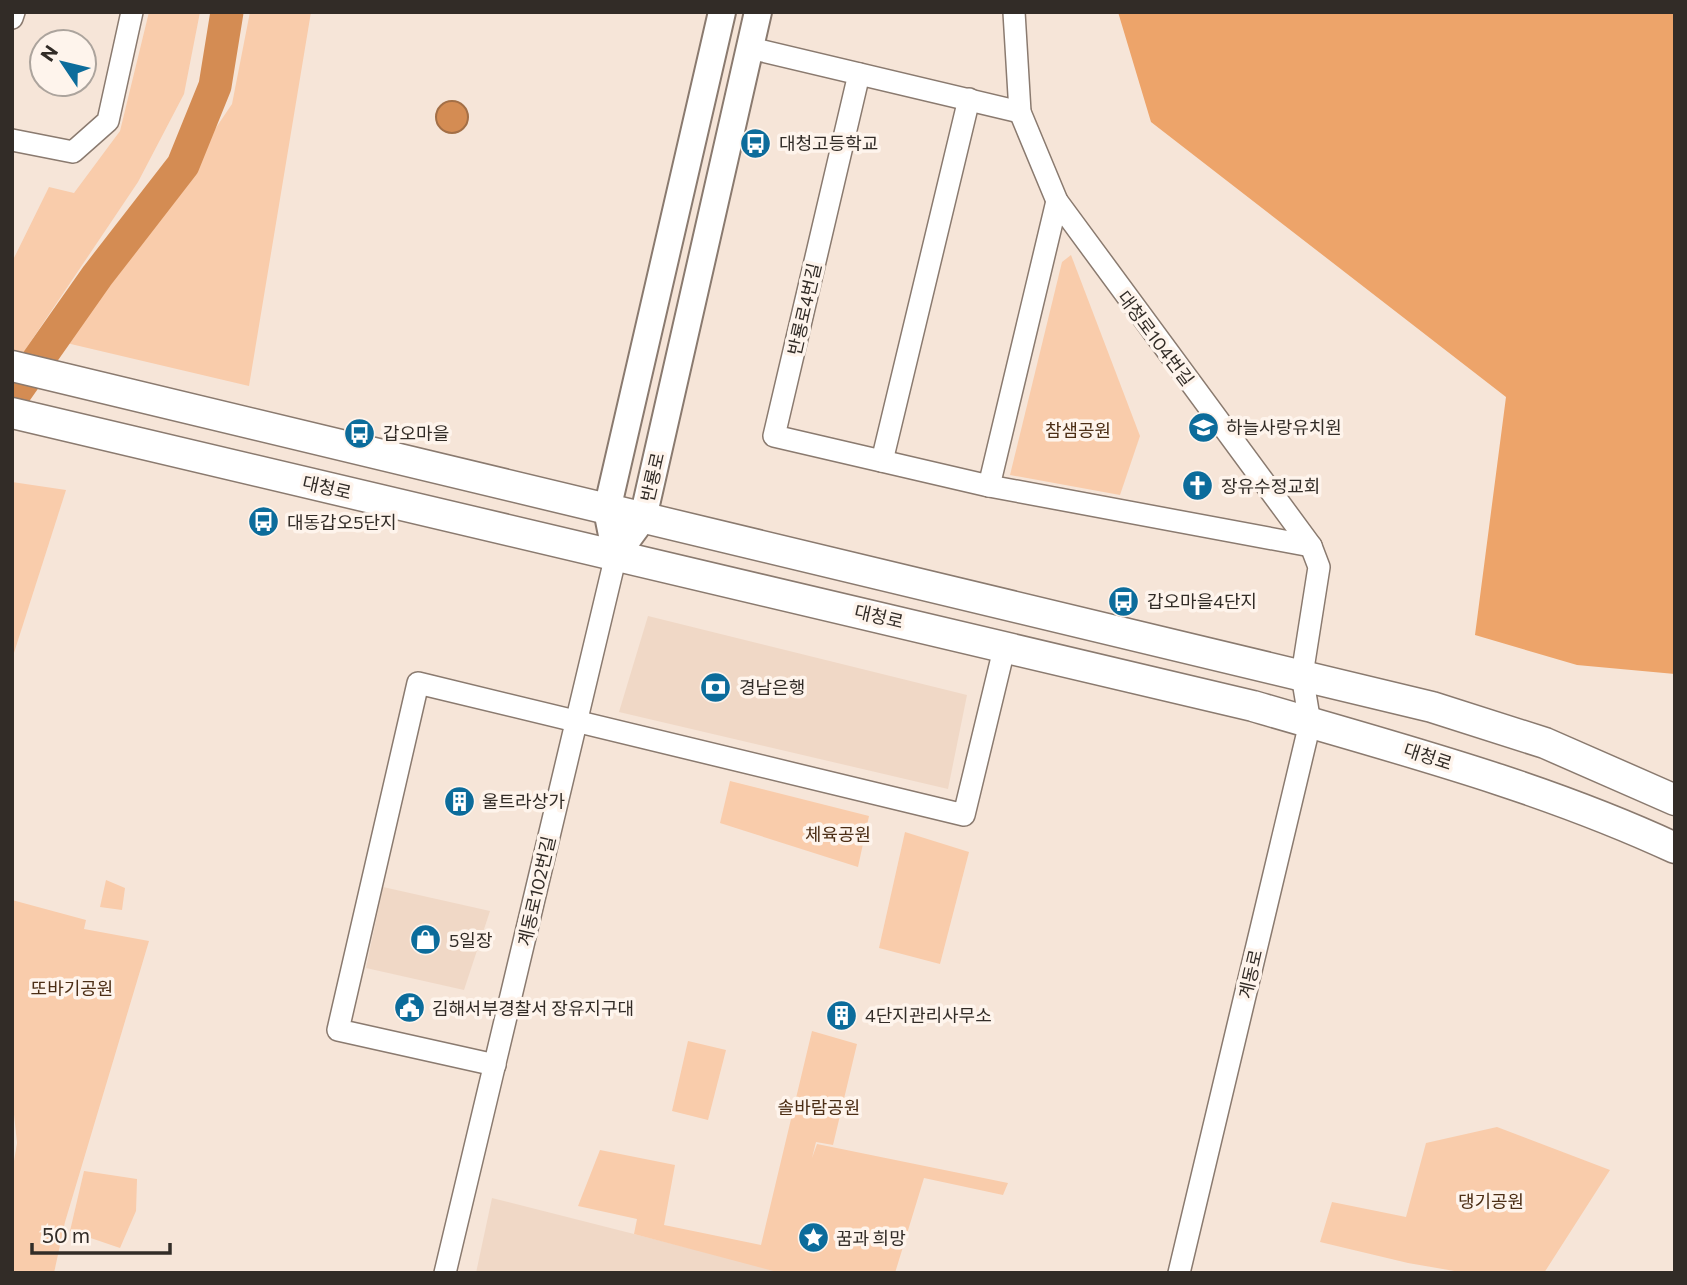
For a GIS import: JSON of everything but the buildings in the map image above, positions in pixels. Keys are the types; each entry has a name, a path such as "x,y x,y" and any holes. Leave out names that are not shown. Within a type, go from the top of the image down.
{"main road":[{"path":"12,366 1432,707 1545,743 1675,800"},
{"name":"대청로","path":"12,413 1005,645 1310,723 1417,751 1615,820 1675,848"}],"street":[{"path":"12,18 13,12"},
{"path":"12,140 73,152 108,121 132,12"},
{"name":"반룡로","path":"616,555 607,510 723,12"},
{"name":"반룡로","path":"616,555 643,518 758,12"},
{"name":"대청로104번길","path":"1014,12 1020,112 1057,201 1311,546 1319,567 1302,675"},
{"path":"750,48 1020,112"},
{"name":"반룡로4번길","path":"859,74 774,436 989,486 1311,546"},
{"path":"882,461 968,99"},
{"path":"989,486 1057,201"},
{"name":"계동로102번길","path":"445,1273 616,555"},
{"path":"495,1065 338,1030 418,684 964,815 1005,645"},
{"name":"계동로","path":"1179,1273 1310,723 1302,675"}],"shaded area":[{"path":"1118,12 1675,12 1675,674 1577,665 1475,635 1506,397 1151,122"},
{"path":"452,101 463,106 468,117 463,128 452,133 441,128 436,117 441,106"},
{"path":"648,616 967,695 948,789 619,712"},
{"name":"5일장","path":"383,887 490,911 464,990 366,968"},
{"path":"492,1198 634,1234 783,1272 476,1273"}],"green space":[{"path":"149,12 200,12 184,94 138,182 17,362 12,361 12,262 49,187 74,193 120,131"},
{"path":"250,12 311,12 249,386 58,341 132,252 232,104"},
{"name":"참샘공원","path":"1071,255 1140,436 1120,495 1010,475 1062,262"},
{"path":"12,482 66,490 12,659"},
{"name":"체육공원","path":"730,781 869,816 858,867 720,823"},
{"path":"905,832 969,852 940,964 879,948"},
{"path":"106,880 125,888 122,910 100,907"},
{"name":"또바기공원","path":"12,900 86,920 84,929 149,941 65,1222 54,1273 12,1273 12,1173 17,1143 12,1095"},
{"name":"솔바람공원","path":"812,1031 857,1044 833,1145 816,1142 812,1158 817,1144 1008,1183 1003,1195 924,1178 895,1273 781,1273 634,1234 637,1219 578,1206 600,1150 675,1165 664,1225 761,1245"},
{"path":"688,1041 726,1050 708,1120 672,1111"},
{"name":"댕기공원","path":"1497,1127 1610,1170 1544,1273 1466,1273 1408,1263 1320,1242 1332,1202 1406,1217 1426,1143"},
{"path":"84,1171 137,1179 136,1211 120,1248 70,1231"}],"waterway":[{"path":"12,397 97,276 183,165 215,86 227,12"}],"place":[{"name":"대청고등학교","path":"756,143"},
{"name":"하늘사랑유치원","path":"1203,427"},
{"name":"갑오마을","path":"360,433"},
{"name":"장유수정교회","path":"1198,486"},
{"name":"대동갑오5단지","path":"264,522"},
{"name":"갑오마을4단지","path":"1124,601"},
{"name":"경남은행","path":"716,687"},
{"name":"울트라상가","path":"459,801"},
{"name":"5일장","path":"426,940"},
{"name":"김해서부경찰서 장유지구대","path":"409,1008"},
{"name":"4단지관리사무소","path":"842,1015"},
{"name":"꿈과 희망","path":"813,1238"}]}
